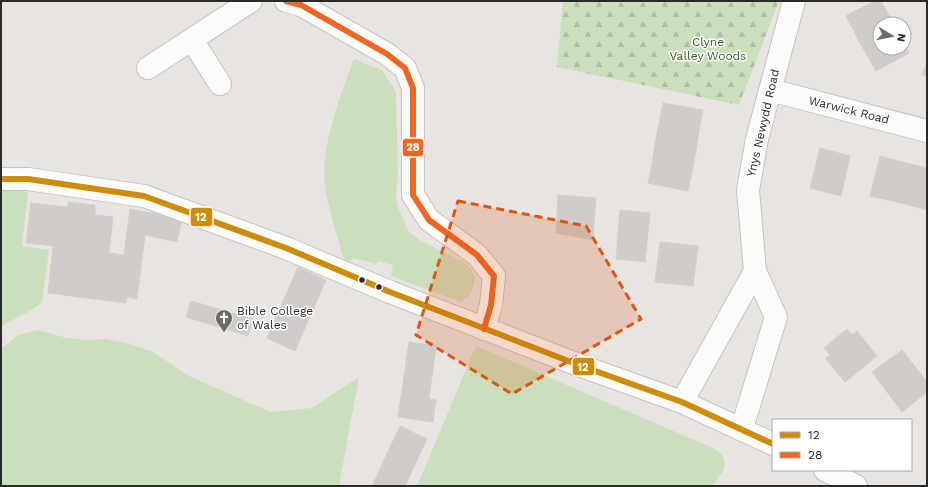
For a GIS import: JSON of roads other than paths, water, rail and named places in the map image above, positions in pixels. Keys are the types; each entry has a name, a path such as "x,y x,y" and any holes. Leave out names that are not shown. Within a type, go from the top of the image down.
{"street":[{"path":"148,68 250,1"},
{"path":"286,1 301,5 387,54 404,68 412,88 413,195 429,220 477,255 494,276 491,305 484,329"},
{"name":"Ynys Newydd Road","path":"742,428 776,317 755,271 748,190 757,139 794,1"},
{"path":"192,40 220,84"},
{"name":"Warwick Road","path":"770,90 927,131"},
{"path":"1,179 28,179 144,196 286,248 390,292 584,368 682,402 742,428 772,443"},
{"path":"682,402 755,271"},
{"path":"826,471 856,486"}],"place":[{"name":"Bible College of Wales","path":"224,333"}],"park label":[{"name":"Clyne Valley Woods","path":"708,49"}]}
